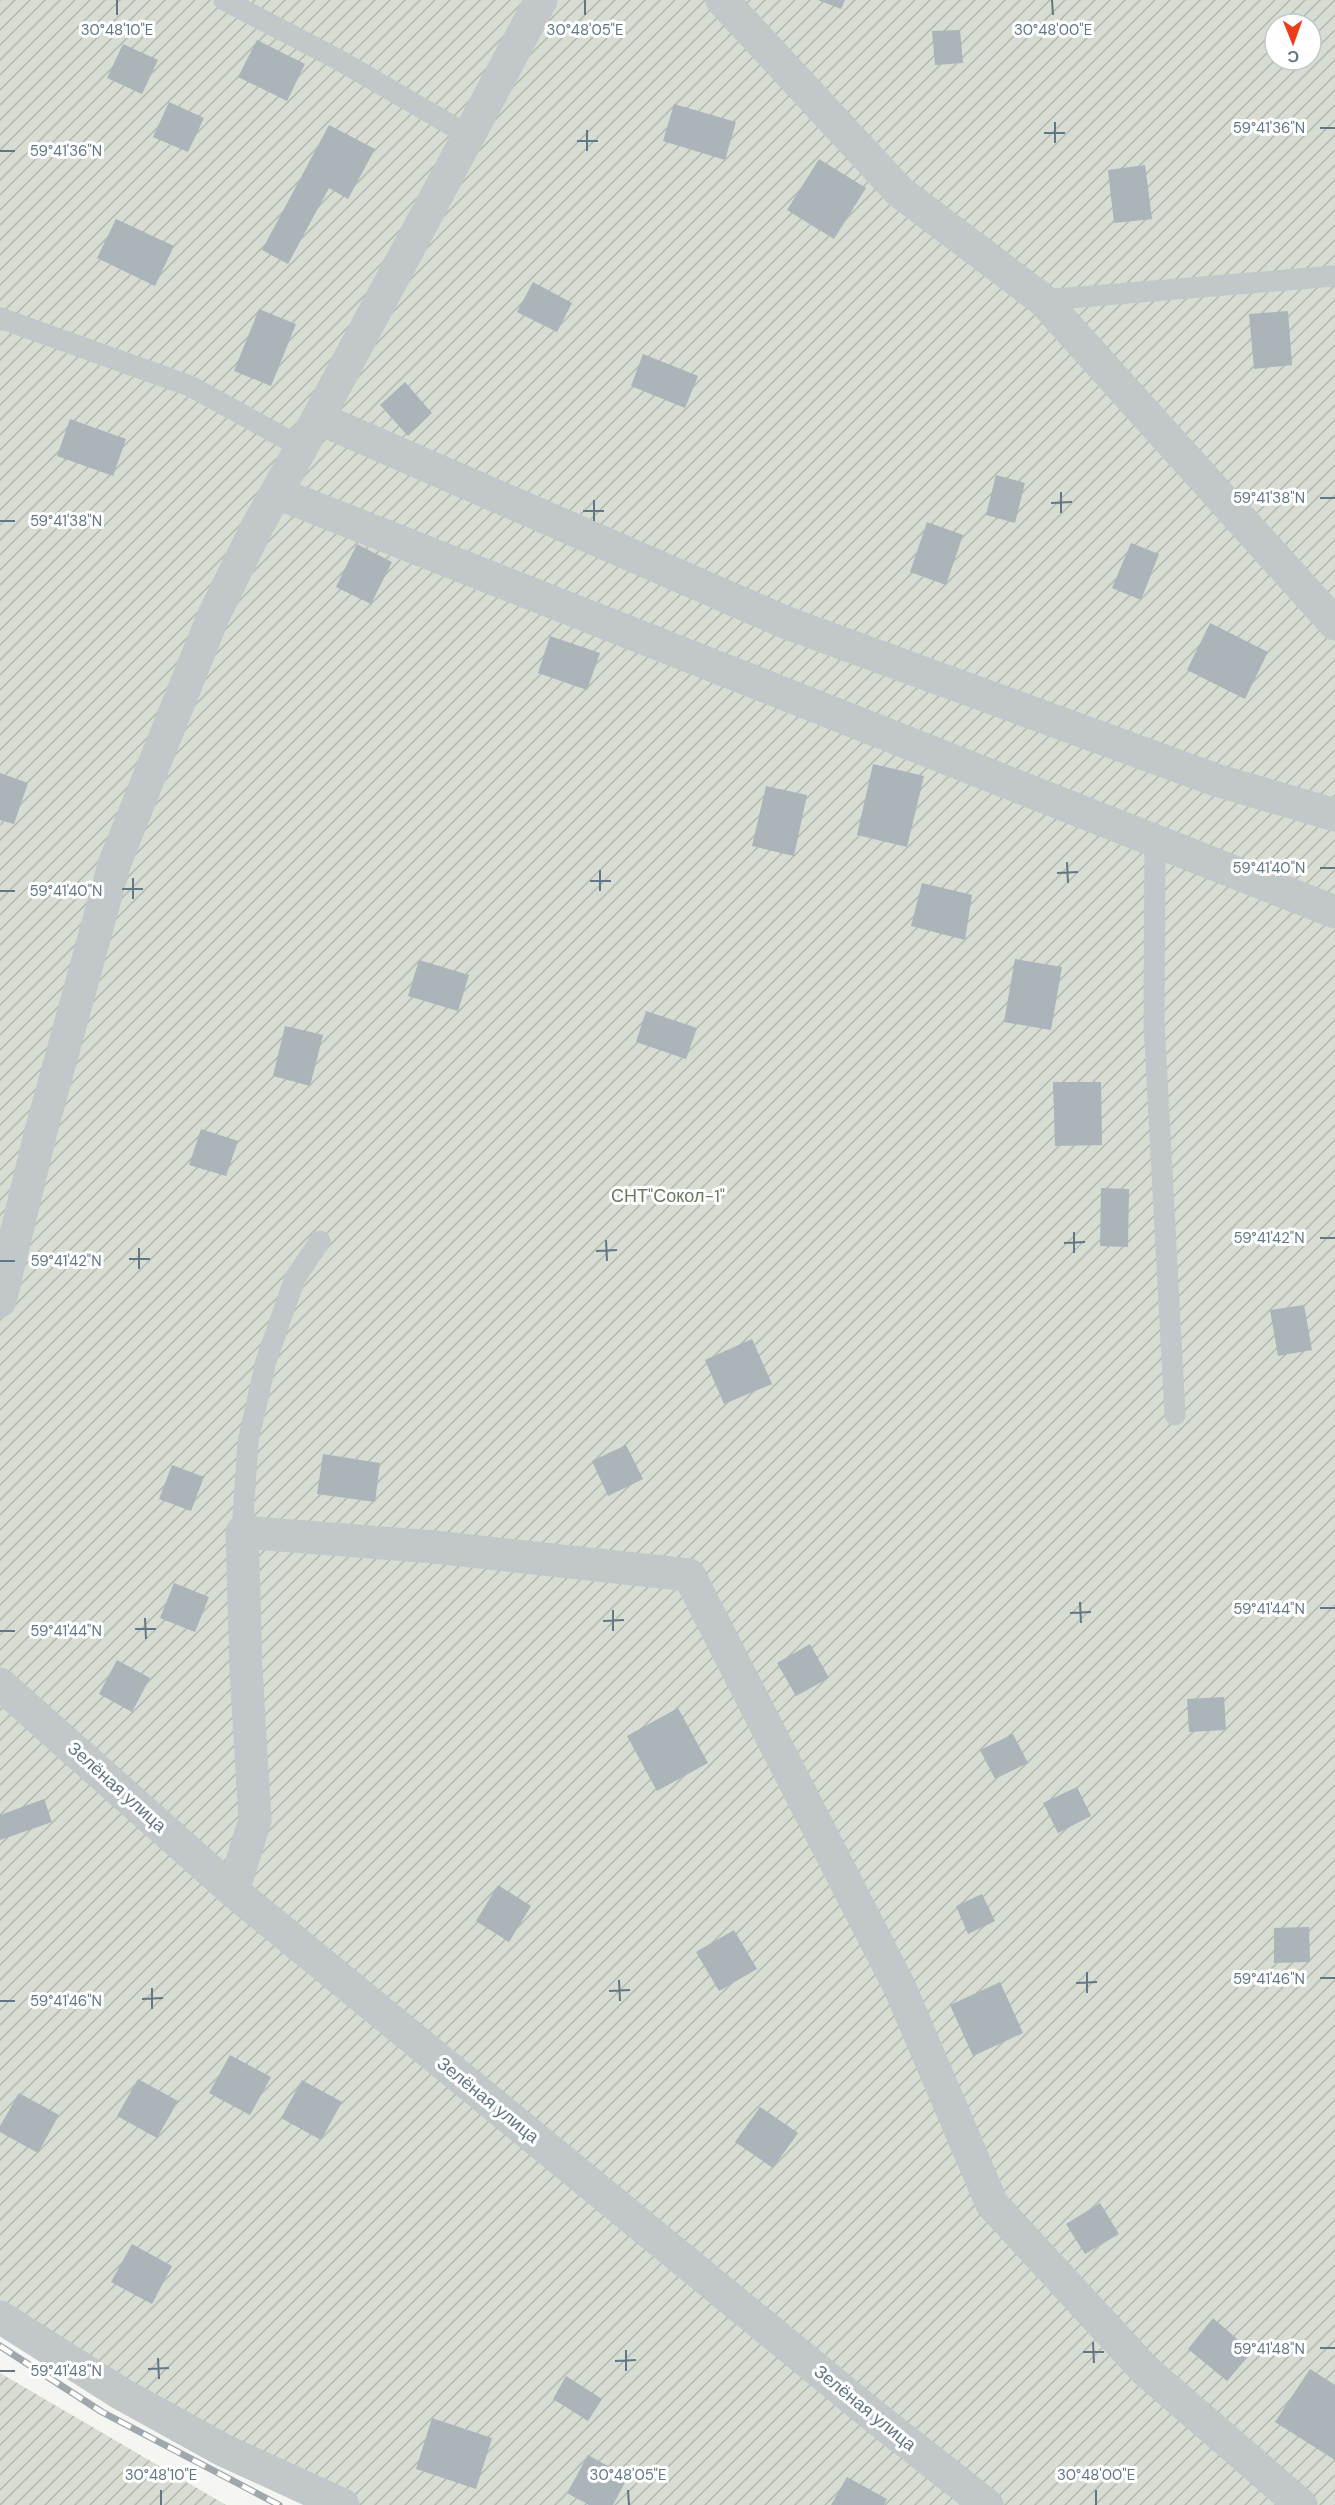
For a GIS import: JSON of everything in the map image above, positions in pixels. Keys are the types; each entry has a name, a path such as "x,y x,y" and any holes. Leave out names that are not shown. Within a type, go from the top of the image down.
{"street":[{"path":"0,1301 41,1131 115,862 213,617 257,527 318,418 541,0"},
{"path":"722,0 900,192 1043,300 1335,624"},
{"path":"318,418 787,623 1216,780 1335,815"},
{"path":"277,493 1335,912"},
{"path":"233,1891 255,1820 246,1669 242,1532 434,1547 689,1575 900,1988 992,2204 1145,2370 1302,2505"},
{"name":"Зелёная улица","path":"0,1684 233,1891 875,2417 987,2505"},
{"path":"0,2317 130,2399 223,2450 343,2505"}],"lane":[{"path":"224,0 339,60 468,135"},
{"path":"1043,300 1335,276"},
{"path":"0,318 190,386 301,447"},
{"path":"1155,840 1154,1023 1175,1415"},
{"path":"242,1532 248,1442 266,1361 295,1278 320,1241"}],"green space":[{"name":"СНТ\"Сокол-1\"","path":"0,0 1335,0 1335,2505 315,2505 0,2332"},
{"path":"0,2373 226,2505 0,2505"}],"building":[{"path":"818,0 845,0 841,9"},
{"path":"960,30 963,63 935,65 932,31"},
{"path":"257,40 305,64 287,101 238,77"},
{"path":"123,44 158,60 142,94 107,78"},
{"path":"169,102 204,118 188,152 153,137"},
{"path":"674,104 736,122 725,160 663,141"},
{"path":"329,125 375,149 348,199 329,188 288,264 262,250"},
{"path":"819,159 866,188 834,239 787,210"},
{"path":"1145,165 1152,219 1114,223 1108,170"},
{"path":"116,219 174,246 155,286 97,258"},
{"path":"533,282 572,303 557,332 517,312"},
{"path":"259,309 296,324 271,386 234,371"},
{"path":"1288,311 1292,365 1254,369 1249,314"},
{"path":"643,354 698,376 685,408 631,386"},
{"path":"405,382 432,413 408,436 380,405"},
{"path":"70,419 126,439 113,476 57,456"},
{"path":"996,475 1025,483 1015,523 986,515"},
{"path":"927,522 963,535 946,585 910,572"},
{"path":"1131,543 1159,554 1141,600 1112,588"},
{"path":"357,544 392,562 371,604 336,587"},
{"path":"1210,623 1268,652 1245,699 1187,670"},
{"path":"550,636 600,653 587,690 538,673"},
{"path":"873,764 924,776 907,847 857,835"},
{"path":"0,773 28,783 14,824 0,820"},
{"path":"766,786 807,795 794,856 752,846"},
{"path":"922,883 972,895 965,940 911,926"},
{"path":"1015,959 1062,967 1051,1030 1004,1022"},
{"path":"419,960 469,975 458,1011 408,996"},
{"path":"646,1011 697,1028 686,1059 636,1042"},
{"path":"285,1026 323,1035 310,1086 273,1076"},
{"path":"1053,1082 1101,1082 1102,1145 1055,1146"},
{"path":"201,1129 238,1141 226,1176 189,1165"},
{"path":"1101,1188 1129,1189 1128,1247 1100,1246"},
{"path":"1304,1305 1312,1350 1278,1356 1270,1310"},
{"path":"752,1339 772,1384 724,1404 705,1360"},
{"path":"626,1445 643,1479 608,1496 592,1461"},
{"path":"323,1454 380,1463 375,1502 317,1494"},
{"path":"172,1465 204,1477 191,1511 159,1499"},
{"path":"174,1583 209,1597 195,1632 160,1618"},
{"path":"810,1644 829,1678 796,1696 777,1663"},
{"path":"117,1660 150,1678 132,1712 99,1694"},
{"path":"1224,1697 1226,1730 1189,1732 1187,1699"},
{"path":"678,1708 708,1763 657,1791 627,1736"},
{"path":"1013,1734 1028,1763 995,1779 980,1750"},
{"path":"1077,1787 1091,1816 1058,1833 1043,1803"},
{"path":"44,1799 52,1822 0,1840 0,1815"},
{"path":"498,1885 531,1906 509,1942 476,1921"},
{"path":"982,1894 995,1921 968,1934 956,1906"},
{"path":"1309,1927 1310,1962 1274,1963 1274,1928"},
{"path":"734,1930 757,1969 719,1991 696,1952"},
{"path":"1000,1982 1023,2033 973,2056 950,2005"},
{"path":"230,2055 271,2077 250,2115 209,2093"},
{"path":"138,2079 178,2101 157,2138 117,2116"},
{"path":"302,2080 342,2102 321,2140 281,2118"},
{"path":"19,2093 59,2115 38,2153 0,2132 0,2126"},
{"path":"760,2107 798,2133 773,2168 735,2142"},
{"path":"1100,2203 1119,2234 1085,2254 1066,2224"},
{"path":"132,2244 172,2266 152,2304 111,2282"},
{"path":"1213,2318 1252,2352 1227,2381 1188,2349"},
{"path":"1310,2369 1335,2385 1335,2460 1275,2422"},
{"path":"566,2376 602,2399 588,2421 553,2399"},
{"path":"432,2418 492,2438 476,2489 416,2469"},
{"path":"588,2455 628,2477 613,2505 589,2505 567,2493"},
{"path":"847,2477 887,2499 884,2505 831,2505"}],"railway":[{"path":"0,2346 102,2412 279,2505"}]}
